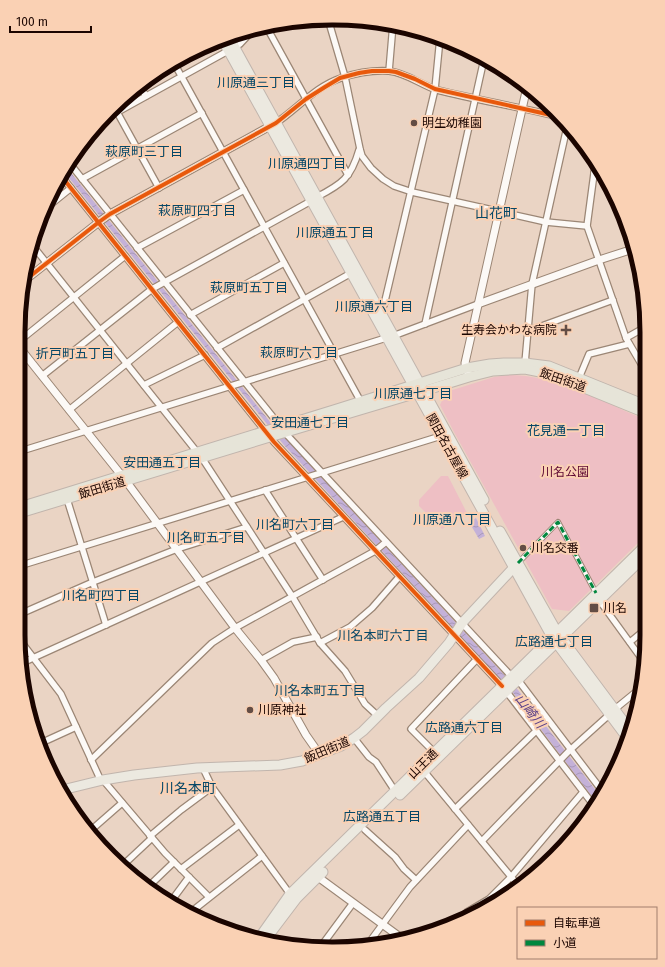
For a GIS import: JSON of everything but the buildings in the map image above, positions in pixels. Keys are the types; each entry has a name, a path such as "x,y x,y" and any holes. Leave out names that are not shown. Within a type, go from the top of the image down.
{"highway":[{"name":"飯田街道","path":"25,506 200,455 418,388 490,364 525,363 549,366 640,403"},
{"name":"飯田街道","path":"468,372 509,369 525,369 543,372 562,378 640,411"},
{"name":"飯田街道","path":"282,430 361,402 418,388"},
{"name":"飯田街道","path":"25,512 68,499 123,478"}],"main road":[{"name":"関田名古屋線","path":"230,42 232,49 389,337 556,638 612,712 624,733"},
{"name":"関田名古屋線","path":"227,44 232,49"},
{"name":"関田名古屋線","path":"354,272 381,311 389,337"},
{"name":"関田名古屋線","path":"418,388 442,436 516,566"},
{"name":"山王通","path":"262,934 290,894 396,791 422,769 434,752 514,679 556,638 640,551"},
{"name":"山王通","path":"598,596 640,560"},
{"name":"飯田街道","path":"67,789 134,775 203,768 280,765 302,761 341,746 354,738 420,678 449,643 462,624 516,566"},
{"name":"山王通","path":"269,935 297,898 365,830 422,769 504,688"},
{"name":"関田名古屋線","path":"612,712 626,726"}],"street":[{"path":"330,25 345,77 360,149 367,163 383,179 394,186 412,192 546,222 587,226"},
{"path":"389,71 392,31"},
{"path":"269,32 348,175"},
{"path":"120,110 232,49 240,44 246,37"},
{"path":"381,311 384,305 412,192 435,89 439,44"},
{"path":"424,324 483,64"},
{"path":"177,67 361,402"},
{"path":"30,277 110,214 273,124 325,86 345,77 359,73 389,71 415,79 435,89 549,115"},
{"path":"143,91 146,96"},
{"path":"468,372 465,363 525,93"},
{"path":"117,113 159,188"},
{"path":"82,179 202,113"},
{"path":"525,363 532,284 566,132"},
{"path":"42,376 152,289 338,185 348,175 354,165 360,149"},
{"path":"73,168 282,430 514,679 599,787"},
{"path":"594,173 587,226 627,341 640,362"},
{"path":"65,181 268,434 476,660 504,688 590,801"},
{"path":"54,201 71,188"},
{"path":"137,248 244,190"},
{"path":"36,250 200,455 319,640 345,671 364,704 378,716"},
{"path":"25,450 389,337 532,284 629,250"},
{"path":"25,336 126,256"},
{"path":"190,315 284,263"},
{"path":"217,348 354,272"},
{"path":"528,331 613,300"},
{"path":"69,410 178,322"},
{"path":"579,378 589,354 627,341 640,331"},
{"path":"25,355 123,478 235,628 261,660 274,678 306,735 320,755"},
{"path":"144,385 205,355"},
{"path":"25,564 83,548 322,472 442,436"},
{"path":"265,490 323,580"},
{"path":"68,499 106,625"},
{"path":"27,661 344,517"},
{"path":"516,566 558,522 598,596 639,655"},
{"path":"25,612 93,582 177,549 247,527"},
{"path":"91,760 212,643 235,628 375,551 386,542"},
{"path":"261,660 293,642 319,640 350,627 372,608 399,577"},
{"path":"630,642 640,634"},
{"path":"26,648 61,694 102,781 181,870 210,897"},
{"path":"434,752 412,729 476,660"},
{"path":"482,842 570,751 634,693"},
{"path":"44,742 76,727"},
{"path":"455,809 536,730"},
{"path":"354,738 369,757 376,762 396,791"},
{"path":"203,768 212,787 290,894"},
{"path":"422,769 515,882"},
{"path":"126,862 181,810 212,787"},
{"path":"482,903 489,899 511,877 583,792"},
{"path":"94,828 122,803"},
{"path":"181,870 239,825"},
{"path":"371,939 416,880 468,825"},
{"path":"365,830 395,857 404,869 416,880"},
{"path":"195,909 262,856"},
{"path":"152,883 174,862"},
{"path":"174,898 189,877"},
{"path":"318,877 397,935"},
{"path":"324,942 353,903"}],"green space":[{"name":"川名公園","path":"508,375 543,379 577,390 640,418 640,541 569,611 552,609 440,405 446,392 494,377"},
{"path":"441,476 448,476 467,513 442,529 419,506 419,500"}],"water":[{"name":"山崎川","path":"70,172 271,423 518,690 597,792 593,798 514,694 283,444 68,176"},
{"path":"476,518 485,536 479,539 469,522"}],"marked path":[{"path":"518,563 558,522 596,593"}],"cycle path":[{"path":"31,276 110,214 276,123 306,99 340,78 372,71 396,72 435,89 550,115"},
{"path":"65,181 274,442 502,686"}],"place":[{"name":"明生幼稚園","path":"414,123"},
{"name":"生寿会かわな病院","path":"566,330"},
{"name":"川名交番","path":"523,548"},
{"name":"川名","path":"594,608"},
{"name":"川原神社","path":"250,710"}],"district":[{"name":"川原通三丁目","path":"256,82"},
{"name":"萩原町三丁目","path":"144,151"},
{"name":"川原通四丁目","path":"307,163"},
{"name":"萩原町四丁目","path":"197,210"},
{"name":"山花町","path":"496,213"},
{"name":"川原通五丁目","path":"335,232"},
{"name":"萩原町五丁目","path":"249,287"},
{"name":"川原通六丁目","path":"374,306"},
{"name":"萩原町六丁目","path":"299,352"},
{"name":"折戸町五丁目","path":"75,353"},
{"name":"川原通七丁目","path":"413,393"},
{"name":"安田通七丁目","path":"310,422"},
{"name":"花見通一丁目","path":"566,430"},
{"name":"安田通五丁目","path":"162,462"},
{"name":"川原通八丁目","path":"452,519"},
{"name":"川名町六丁目","path":"295,524"},
{"name":"川名町五丁目","path":"206,537"},
{"name":"川名町四丁目","path":"101,595"},
{"name":"川名本町六丁目","path":"383,635"},
{"name":"広路通七丁目","path":"554,641"},
{"name":"川名本町五丁目","path":"320,690"},
{"name":"広路通六丁目","path":"464,727"},
{"name":"川名本町","path":"188,788"},
{"name":"広路通五丁目","path":"382,816"}]}
